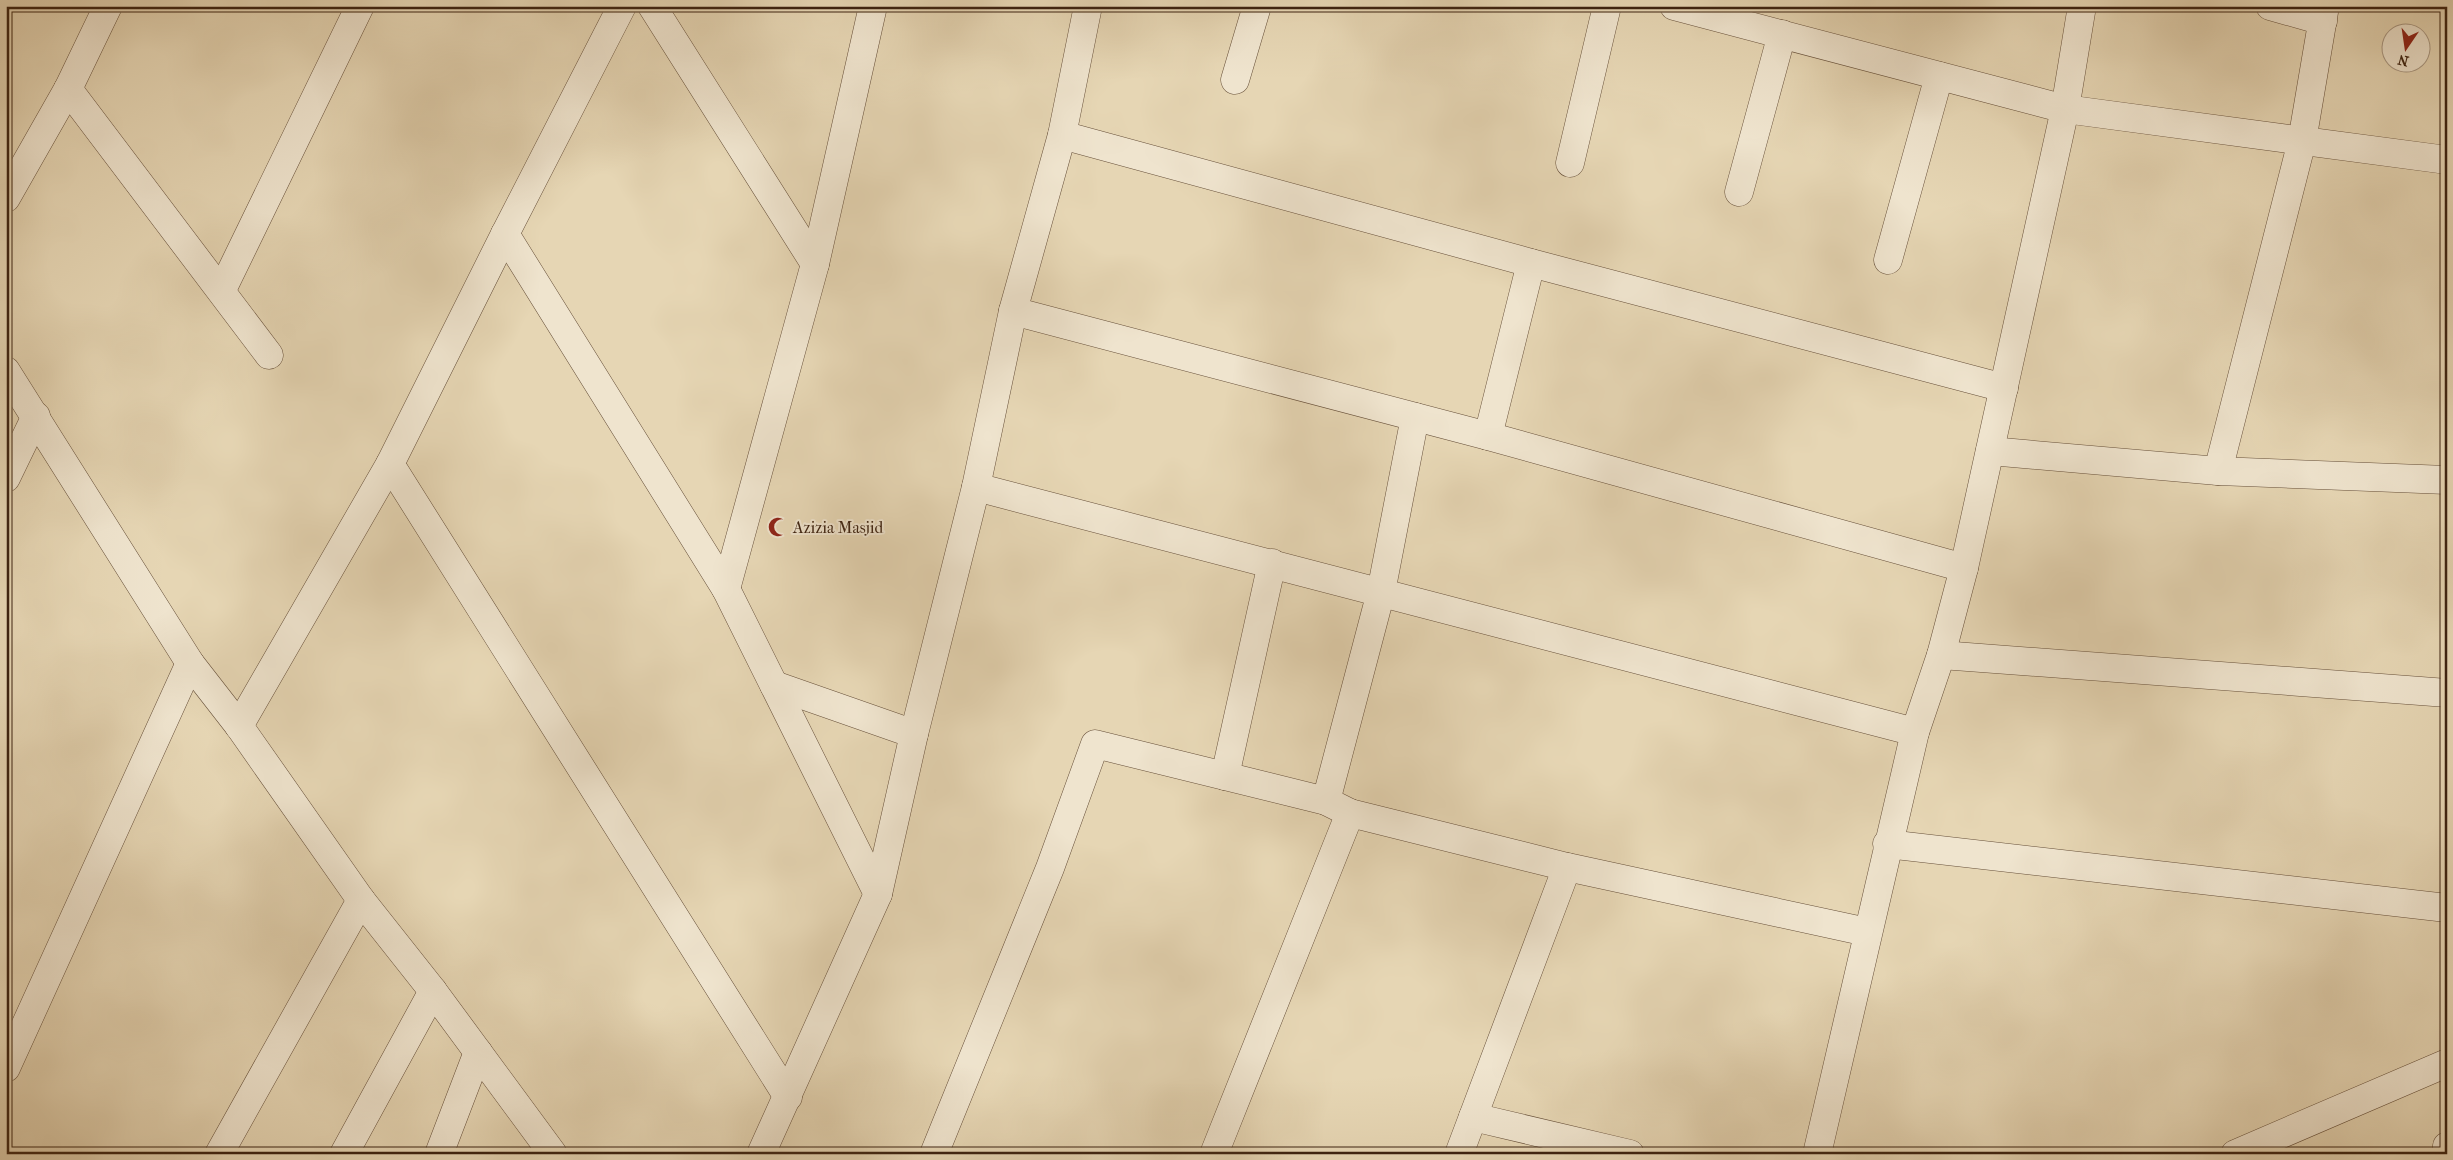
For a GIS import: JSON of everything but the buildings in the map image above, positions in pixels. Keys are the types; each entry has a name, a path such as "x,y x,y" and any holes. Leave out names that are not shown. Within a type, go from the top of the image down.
{"street":[{"path":"6,198 68,89 108,6"},
{"path":"222,290 360,6"},
{"path":"239,726 390,464 504,234 622,6"},
{"path":"652,6 814,264"},
{"path":"726,589 814,264 873,6"},
{"path":"761,1154 878,894 914,734 976,487 1013,311 1062,135 1088,6"},
{"path":"1235,80 1257,6"},
{"path":"1570,163 1607,6"},
{"path":"1674,6 2065,109 2447,160"},
{"path":"1817,1154 1887,844 1915,732 1941,655 1964,568 2065,109 2082,6"},
{"path":"2218,471 2302,141 2324,14 2270,6"},
{"path":"1739,192 1782,34"},
{"path":"1888,260 1939,76"},
{"path":"68,89 222,290 269,355"},
{"path":"1062,135 1530,263 2004,388"},
{"path":"504,234 726,589 878,894"},
{"path":"1488,436 1530,263"},
{"path":"1013,311 1488,436 1964,568"},
{"path":"6,372 36,416 190,663 239,726 361,900 433,991 552,1154"},
{"path":"6,478 36,416"},
{"path":"1214,1154 1338,807 1415,417"},
{"path":"1990,451 2218,471 2447,480"},
{"path":"390,464 788,1097"},
{"path":"976,487 1272,562 1915,732"},
{"path":"1225,776 1272,562"},
{"path":"1941,655 2447,693"},
{"path":"6,1068 190,663"},
{"path":"774,685 914,734"},
{"path":"934,1154 1050,868 1095,744 1225,776 1567,867 1867,932"},
{"path":"1887,844 2447,908"},
{"path":"1459,1154 1567,867"},
{"path":"219,1154 361,900"},
{"path":"344,1154 433,991"},
{"path":"439,1154 478,1052"},
{"path":"2235,1154 2447,1063"},
{"path":"1472,1116 1630,1154"},
{"path":"2446,1154 2447,1146"}],"place":[{"name":"Azizia Masjid","path":"778,527"}]}
